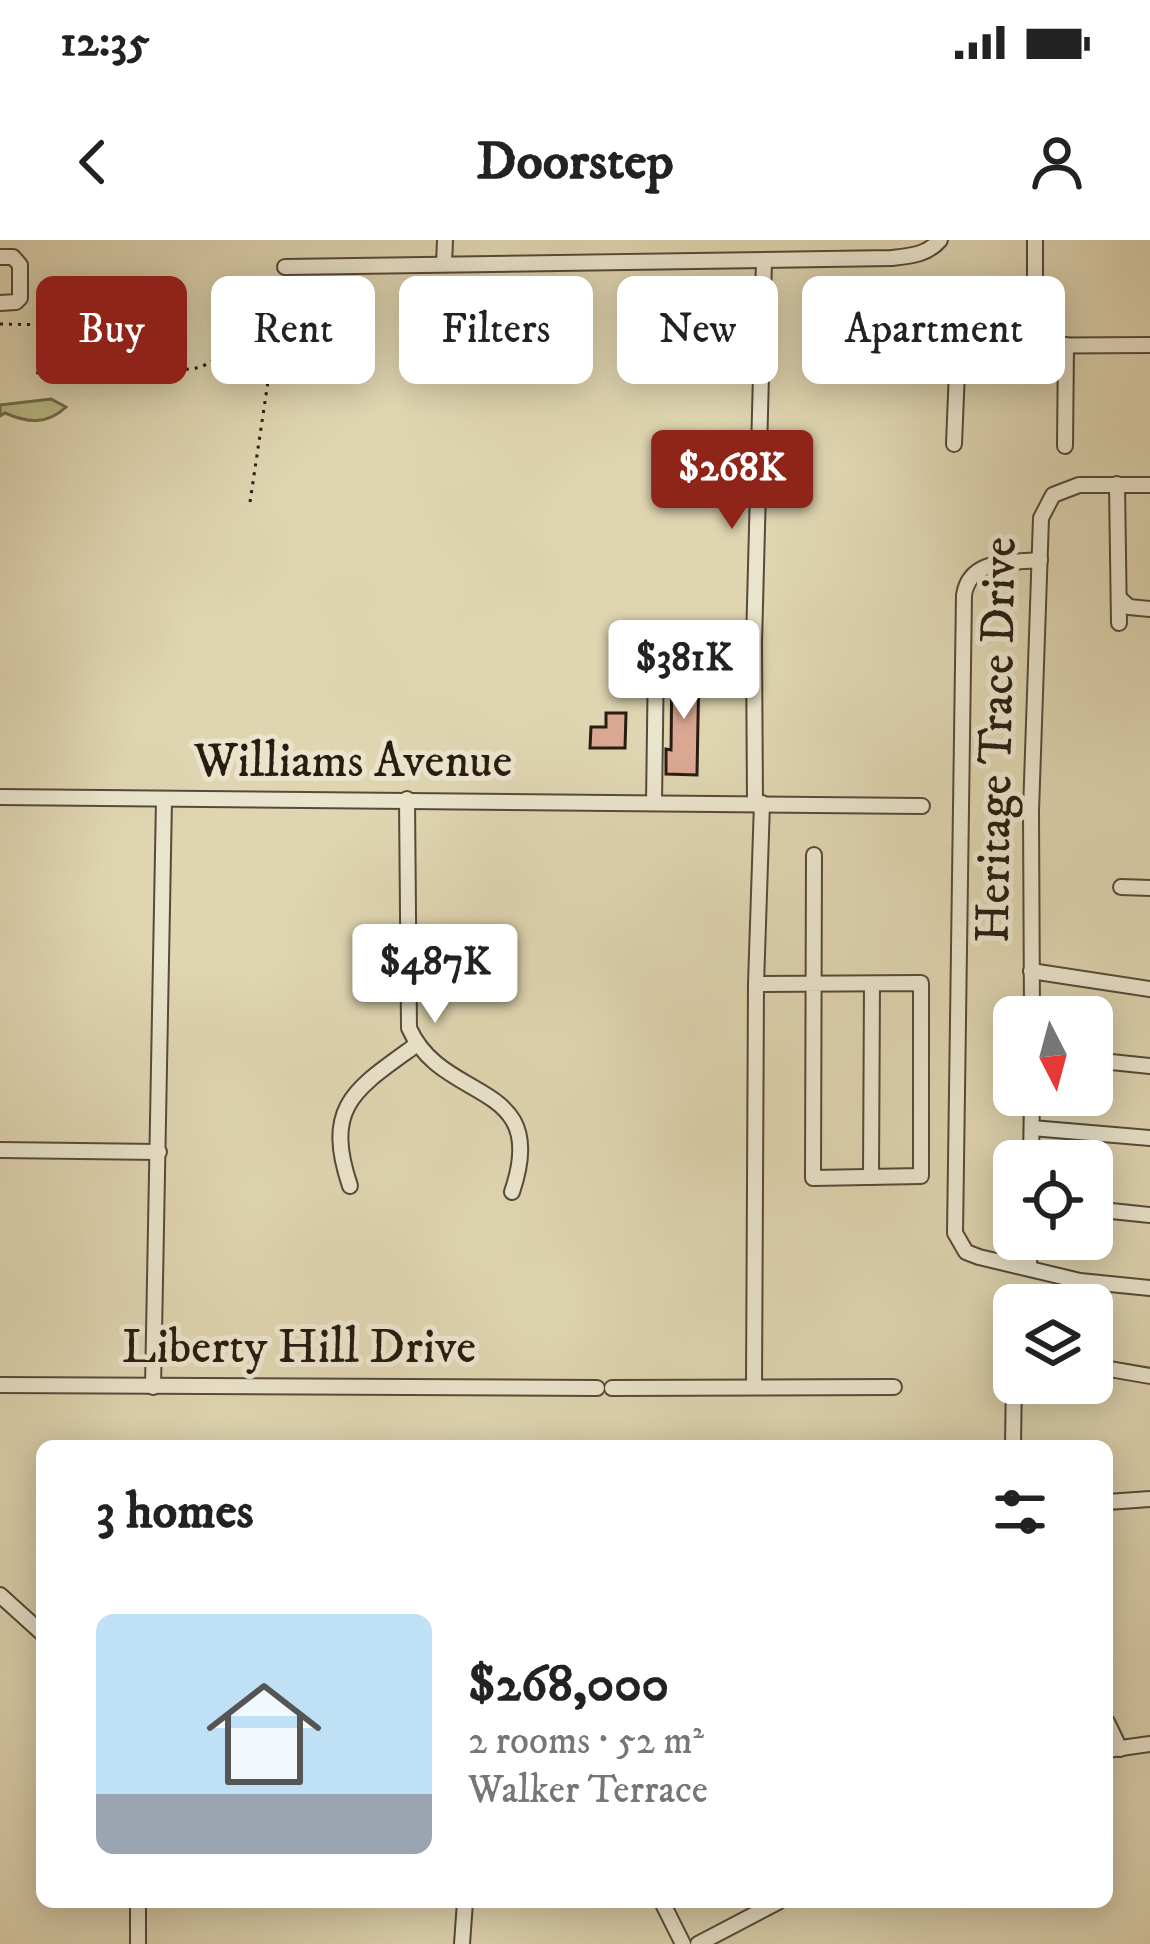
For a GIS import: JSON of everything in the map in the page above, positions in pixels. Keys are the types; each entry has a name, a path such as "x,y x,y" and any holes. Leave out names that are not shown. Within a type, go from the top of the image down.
{"street":[{"path":"444,264 445,240"},
{"path":"285,267 891,258 915,255 940,240"},
{"path":"1035,240 1035,276"},
{"path":"0,257 13,257 20,265 20,298 0,303"},
{"path":"754,1386 759,803 754,656 764,260"},
{"path":"1065,446 1066,345 1150,345"},
{"path":"954,444 956,384"},
{"path":"1117,484 1119,622"},
{"name":"Heritage Trace Drive","path":"1031,996 1041,518 1053,496 1079,485 1150,485"},
{"path":"1040,560 993,565 974,572 966,584 955,1233 966,1252 1080,1281 1150,1288"},
{"path":"1119,598 1129,607 1150,609"},
{"path":"654,803 656,658 660,654 754,656"},
{"name":"Williams Avenue","path":"0,797 922,806"},
{"path":"407,799 406,1010 416,1046 448,1074 496,1100 510,1116 520,1135 521,1165 512,1192"},
{"path":"153,1387 164,800"},
{"path":"756,984 812,983 921,983 921,1177 812,1178 812,983 814,855"},
{"path":"1121,887 1150,888"},
{"path":"1030,971 1150,989"},
{"path":"871,1177 872,983"},
{"path":"350,1186 338,1142 342,1116 353,1095 416,1046"},
{"path":"1113,1062 1150,1066"},
{"path":"1032,1116 1032,1140"},
{"path":"1032,1128 1150,1138"},
{"path":"0,1150 159,1152"},
{"path":"1113,1211 1150,1215"},
{"path":"1029,1260 1029,1266"},
{"path":"1113,1370 1150,1376"},
{"name":"Liberty Hill Drive","path":"0,1385 894,1387"},
{"path":"1013,1440 1014,1404"},
{"path":"1113,1502 1150,1499"},
{"path":"0,1594 36,1627"},
{"path":"1114,1750 1150,1744"},
{"path":"137,1944 138,1908"},
{"path":"462,1944 465,1908"},
{"path":"665,1908 683,1944"},
{"path":"698,1944 767,1908"}],"path":[{"path":"284,276 285,267"},
{"path":"0,324 36,325"},
{"path":"32,372 36,372"},
{"path":"250,502 268,384"}],"green space":[{"path":"51,399 66,407 44,419 0,416 0,405"}],"building":[{"path":"672,666 699,666 697,775 666,774 666,749 671,750"},
{"path":"606,713 626,713 625,748 590,748 591,727 606,727"}]}
